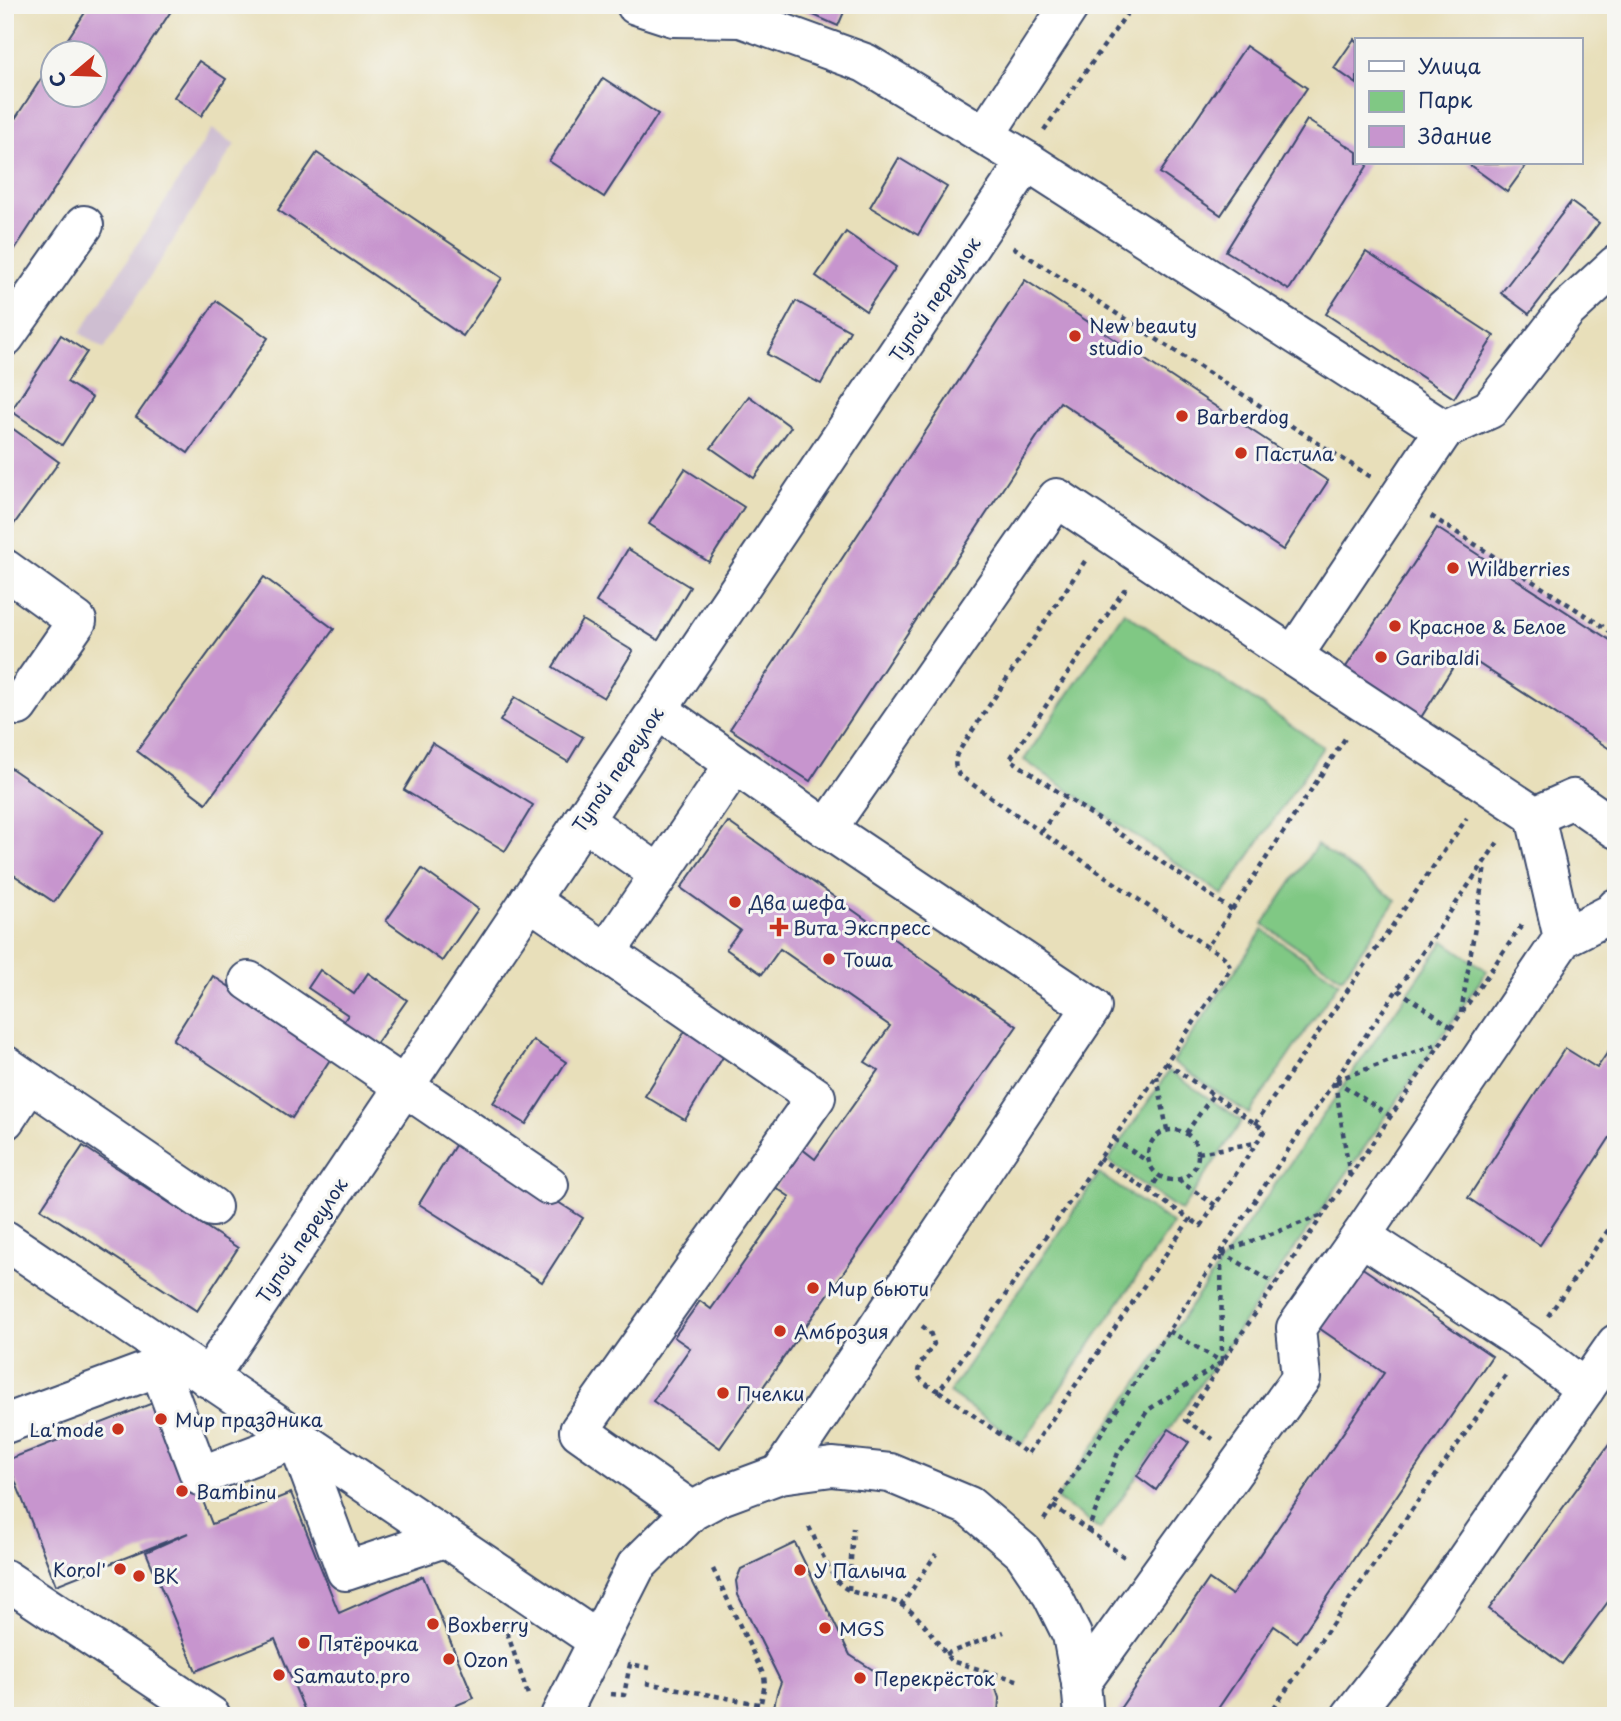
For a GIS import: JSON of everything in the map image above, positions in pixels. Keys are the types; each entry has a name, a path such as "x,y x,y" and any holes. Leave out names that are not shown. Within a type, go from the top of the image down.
{"street":[{"path":"636,5 673,17 741,18 865,63 1025,160 1444,430"},
{"path":"985,135 1070,5"},
{"name":"Тупой переулок","path":"182,1368 404,1087 1025,160"},
{"path":"5,337 84,225"},
{"path":"1293,656 1444,430 1490,410 1566,311 1616,265"},
{"path":"827,829 1057,498 1535,816 1563,938"},
{"path":"5,569 77,621 18,706"},
{"path":"658,710 827,829 1092,1007 780,1474"},
{"path":"606,953 734,765"},
{"path":"1535,816 1573,799 1616,829"},
{"path":"583,820 659,874"},
{"path":"529,900 816,1097 579,1431 692,1511"},
{"path":"1082,1700 1156,1579 1301,1378 1296,1328 1563,938 1612,913 1616,908"},
{"path":"249,981 549,1185"},
{"path":"5,1120 18,1073 212,1207"},
{"path":"1361,1236 1528,1345 1584,1389"},
{"path":"5,1240 182,1368 298,1440 597,1640"},
{"path":"1351,1716 1409,1642 1616,1344"},
{"path":"5,1423 182,1368"},
{"path":"182,1368 200,1476 298,1440"},
{"path":"298,1440 346,1571 444,1538"},
{"path":"560,1716 636,1566 692,1511 718,1497 780,1474 832,1467 890,1473 969,1506 1023,1552 1052,1595 1072,1635 1082,1700"},
{"path":"5,1579 211,1716"},
{"path":"596,1705 586,1675 597,1640"}],"path":[{"path":"1025,160 1133,5"},
{"path":"982,227 1616,635"},
{"path":"939,1391 1230,971 1226,957 1207,947 959,775 954,762 1105,530"},
{"path":"1135,597 1124,590 1010,759 1232,910"},
{"path":"1207,947 1346,737 1357,744"},
{"path":"1041,832 1066,797"},
{"path":"1456,810 1478,825"},
{"path":"1255,1125 1467,818"},
{"path":"1023,1552 1335,1081 1500,840 1489,832"},
{"path":"1461,1017 1485,862"},
{"path":"1243,1459 1185,1420 1550,883"},
{"path":"1398,990 1453,1028"},
{"path":"1335,1081 1444,1042"},
{"path":"1100,1158 1201,1226 1265,1130 1166,1063"},
{"path":"1157,1076 1167,1130"},
{"path":"1335,1081 1392,1117"},
{"path":"1335,1081 1350,1178"},
{"path":"1186,1133 1213,1095"},
{"path":"1167,1130 1186,1133 1196,1143 1198,1153 1193,1170 1177,1180 1167,1180 1159,1176 1148,1161 1150,1143 1156,1135 1167,1130"},
{"path":"1113,1139 1148,1161"},
{"path":"1198,1153 1256,1143"},
{"path":"1149,1192 1159,1176"},
{"path":"1177,1180 1215,1205"},
{"path":"1221,1252 1324,1214"},
{"path":"934,1343 918,1367 922,1384 939,1391 1028,1454 1190,1219"},
{"path":"1541,1326 1616,1220"},
{"path":"1221,1252 1276,1284"},
{"path":"1221,1252 1222,1362"},
{"path":"1169,1331 1222,1362"},
{"path":"1088,1530 1118,1453 1148,1410 1222,1362"},
{"path":"1268,1716 1513,1366"},
{"path":"1053,1506 1156,1579"},
{"path":"809,1527 838,1583 849,1590 895,1601 923,1623 951,1661 1020,1681"},
{"path":"849,1590 853,1528"},
{"path":"901,1606 936,1555"},
{"path":"713,1569 764,1676 765,1684 758,1716"},
{"path":"946,1654 1004,1632"},
{"path":"596,1705 624,1695 630,1664 650,1668"},
{"path":"646,1683 759,1704"}],"shaded area":[{"path":"212,129 235,144 104,349 80,333"}],"green space":[{"path":"1124,612 1323,747 1223,895 1024,760"},
{"path":"1317,845 1396,900 1342,978 1263,924"},
{"path":"1263,930 1339,982 1249,1114 1173,1062"},
{"path":"1444,941 1487,971 1100,1529 1057,1499"},
{"path":"1169,1071 1242,1121 1181,1211 1108,1161"},
{"path":"1099,1174 1173,1224 1022,1444 949,1393"}],"building":[{"path":"90,5 175,5 108,107 108,38 68,38"},
{"path":"791,5 847,5 838,26"},
{"path":"1354,39 1355,83 1334,68"},
{"path":"1246,46 1307,88 1221,215 1160,173"},
{"path":"199,61 226,79 201,116 174,97"},
{"path":"603,78 658,114 604,197 549,161"},
{"path":"38,84 38,108 107,108 5,264 5,113 15,119"},
{"path":"1307,120 1355,151 1355,164 1368,164 1289,290 1226,251"},
{"path":"317,153 502,278 463,336 278,210"},
{"path":"899,158 947,187 918,235 870,207"},
{"path":"1468,164 1527,164 1507,192"},
{"path":"1571,202 1599,223 1529,314 1501,293"},
{"path":"846,232 896,267 866,311 816,276"},
{"path":"1366,252 1494,336 1454,398 1326,314"},
{"path":"1025,280 1328,481 1283,550 1060,402 810,781 730,729"},
{"path":"216,301 268,338 188,453 136,417"},
{"path":"796,301 850,331 821,384 767,354"},
{"path":"61,335 87,352 67,382 92,398 62,445 11,411"},
{"path":"749,396 791,427 754,478 711,448"},
{"path":"5,423 59,462 9,531 5,528"},
{"path":"685,469 744,507 709,562 649,524"},
{"path":"1437,528 1616,644 1616,753 1462,653 1420,719 1344,670"},
{"path":"628,549 690,587 658,640 596,602"},
{"path":"264,577 334,629 206,803 137,751"},
{"path":"582,620 633,651 604,698 553,667"},
{"path":"515,697 583,737 568,762 500,721"},
{"path":"432,743 533,805 505,851 404,790"},
{"path":"5,764 103,831 54,902 5,869"},
{"path":"728,822 1017,1026 720,1448 653,1401 690,1348 674,1337 700,1301 711,1309 790,1197 775,1187 802,1149 815,1159 878,1070 865,1062 890,1026 780,949 762,974 726,949 740,930 681,888"},
{"path":"422,869 478,909 442,961 386,921"},
{"path":"320,970 354,994 368,973 407,1000 371,1051 339,1028 348,1015 308,988"},
{"path":"213,976 333,1055 292,1118 173,1040"},
{"path":"687,1028 726,1052 685,1120 645,1096"},
{"path":"533,1040 566,1062 526,1124 493,1103"},
{"path":"1616,1040 1616,1128 1540,1245 1468,1198 1565,1048 1597,1068"},
{"path":"459,1139 583,1218 542,1282 419,1204"},
{"path":"83,1146 238,1248 197,1311 41,1209"},
{"path":"1358,1265 1492,1356 1297,1642 1274,1626 1213,1716 1115,1716 1209,1579 1232,1595 1384,1373 1316,1326"},
{"path":"163,1399 212,1524 291,1493 339,1613 423,1576 474,1698 430,1716 307,1716 275,1639 196,1671 146,1552 188,1533 56,1585 7,1460"},
{"path":"1169,1429 1189,1442 1156,1490 1137,1476"},
{"path":"1616,1435 1616,1591 1562,1664 1489,1609"},
{"path":"795,1543 850,1655 873,1670 883,1683 987,1680 995,1686 999,1698 998,1716 772,1716 781,1682 738,1595 736,1581 741,1569"}],"place":[{"name":"New beauty studio","path":"1075,336"},
{"name":"Barberdog","path":"1182,416"},
{"name":"Пастила","path":"1241,453"},
{"name":"Wildberries","path":"1453,568"},
{"name":"Красное & Белое","path":"1395,626"},
{"name":"Garibaldi","path":"1381,657"},
{"name":"Два шефа","path":"735,902"},
{"name":"Вита Экспресс","path":"779,927"},
{"name":"Тоша","path":"829,959"},
{"name":"Мир бьюти","path":"813,1288"},
{"name":"Амброзия","path":"780,1331"},
{"name":"Пчелки","path":"723,1393"},
{"name":"Мир праздника","path":"161,1419"},
{"name":"La'mode","path":"118,1429"},
{"name":"Bambinu","path":"182,1491"},
{"name":"Korol'","path":"120,1569"},
{"name":"У Палыча","path":"800,1570"},
{"name":"ВК","path":"139,1576"},
{"name":"Boxberry","path":"433,1624"},
{"name":"MGS","path":"825,1628"},
{"name":"Пятёрочка","path":"304,1643"},
{"name":"Ozon","path":"449,1659"},
{"name":"Samauto.pro","path":"279,1675"},
{"name":"Перекрёсток","path":"860,1678"}]}
